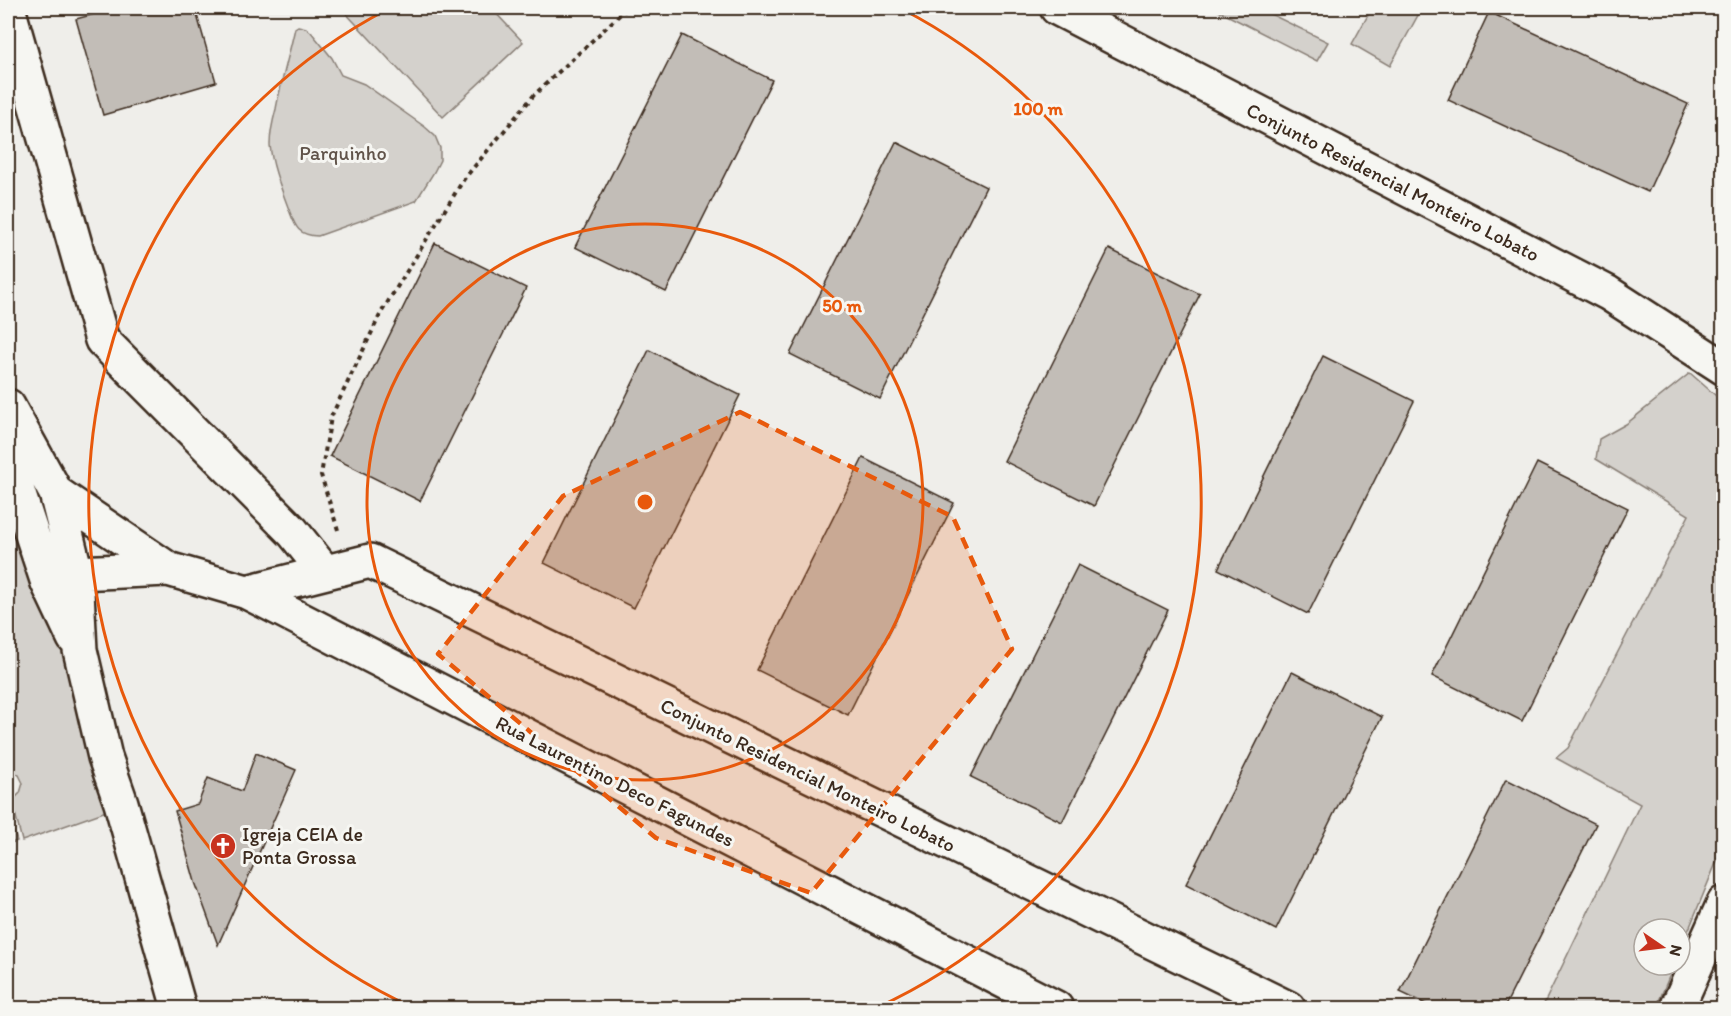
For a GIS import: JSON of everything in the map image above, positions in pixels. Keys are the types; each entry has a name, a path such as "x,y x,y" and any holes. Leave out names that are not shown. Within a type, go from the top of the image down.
{"street":[{"path":"8,8 102,340 293,532 337,569"},
{"name":"Conjunto Residencial Monteiro Lobato","path":"1057,8 1608,293 1724,368"},
{"path":"8,406 56,494 76,573 80,650 105,757 121,803 179,1008"},
{"path":"8,451 15,483 48,583 80,650"},
{"path":"15,483 47,547 76,573"},
{"name":"Rua Laurentino Deco Fagundes","path":"56,494 168,569 247,592 1056,1008"},
{"name":"Conjunto Residencial Monteiro Lobato","path":"247,592 370,561 1288,1008"},
{"name":"Rua Laurentino Deco Fagundes","path":"76,573 168,569"},
{"path":"1677,1008 1724,903"}],"path":[{"path":"337,569 321,475 331,417 381,313 464,179 534,95 627,8"}],"highlighted area":[{"path":"740,412 953,517 1012,649 811,893 656,838 438,654 563,496"}],"green space":[{"name":"Parquinho","path":"341,8 491,8 523,42 443,117"},
{"path":"1213,8 1258,8 1328,42 1317,61"},
{"path":"1372,8 1422,8 1390,66 1352,44"},
{"name":"Parquinho","path":"298,26 311,32 332,58 341,75 364,84 435,136 440,148 440,160 416,201 318,236 305,234 297,228 277,177 270,145 280,89 295,28"},
{"path":"1690,373 1723,402 1723,846 1692,922 1692,917 1632,917 1632,977 1669,977 1656,1008 1542,1008 1640,804 1556,758 1568,748 1689,515 1596,459 1599,439 1626,424"},
{"path":"8,486 115,808 22,841 12,801 20,793 23,783 19,775 8,768"},
{"path":"8,813 17,841 8,844"}],"building":[{"path":"117,8 195,8 216,82 103,115 76,19"},
{"path":"1489,12 1688,104 1648,192 1448,100"},
{"path":"682,35 772,80 666,292 575,247"},
{"path":"896,142 986,187 880,399 790,354"},
{"path":"435,243 526,288 420,501 330,456"},
{"path":"1109,249 1200,294 1094,506 1004,461"},
{"path":"649,350 740,395 634,608 544,563"},
{"path":"1323,356 1414,401 1308,614 1218,569"},
{"path":"863,458 954,503 848,715 757,670"},
{"path":"1537,463 1628,508 1522,721 1432,676"},
{"path":"1078,565 1168,610 1062,822 971,777"},
{"path":"1292,672 1382,717 1276,930 1186,884"},
{"name":"Igreja CEIA de Ponta Grossa","path":"256,753 296,770 218,945 195,882 175,811 198,804 208,778 242,791"},
{"path":"1506,779 1596,824 1504,1008 1434,1008 1400,992"}],"place":[{"name":"Igreja CEIA de Ponta Grossa","path":"223,846"}]}
